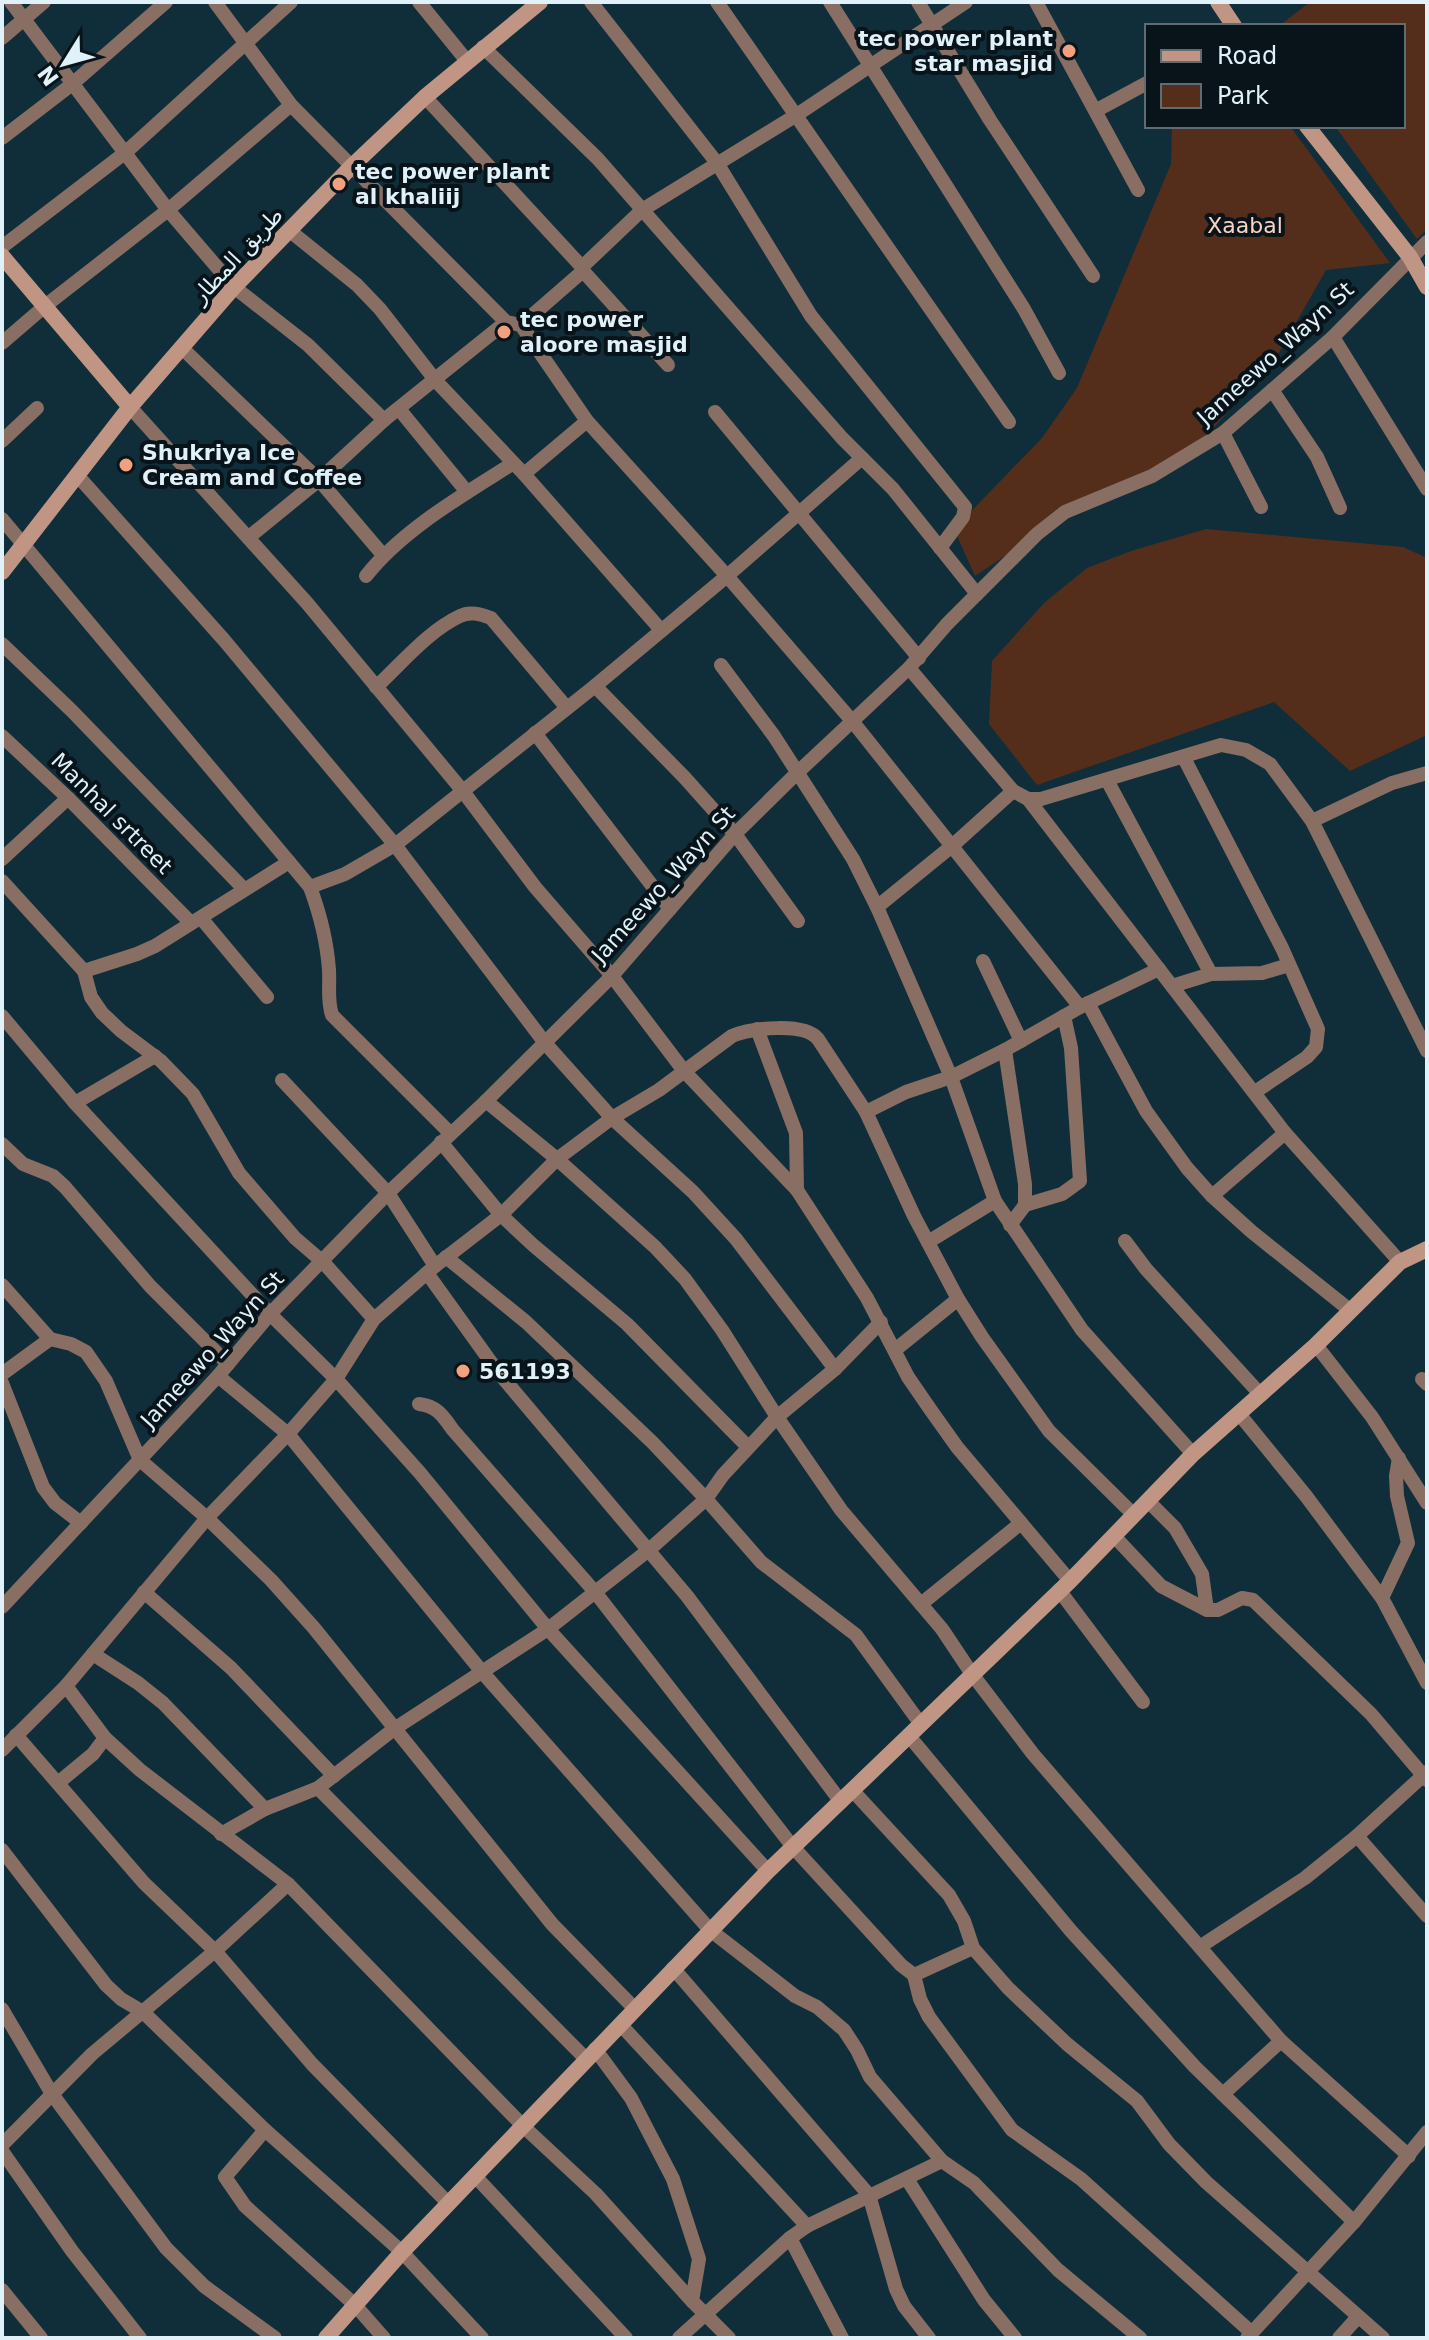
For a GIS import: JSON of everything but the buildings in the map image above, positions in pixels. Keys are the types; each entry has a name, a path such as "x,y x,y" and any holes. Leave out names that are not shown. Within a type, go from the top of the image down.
{"street":[{"path":"11,2 168,210 234,287 308,345 384,420"},
{"path":"2,38 44,2"},
{"path":"2,138 71,85 166,2"},
{"path":"215,2 291,105 513,324 587,421 853,722 1084,1005 1146,1111 1187,1168 1212,1196 1252,1232 1351,1311"},
{"path":"2,247 126,152 291,2"},
{"path":"419,2 467,61"},
{"name":"طريق المطار","path":"2,572 130,407 234,287 352,166 425,97 540,2"},
{"path":"591,2 717,163 811,316 965,507 963,517 940,548"},
{"path":"717,2 1009,422"},
{"path":"830,2 1024,309 1059,373"},
{"path":"918,2 990,120 1093,276"},
{"path":"249,537 319,480 384,420 583,269 642,210 795,116 966,2"},
{"path":"1036,2 1138,190"},
{"path":"1218,2 1233,24"},
{"path":"483,47 598,159 862,458 893,489 977,594"},
{"path":"1097,110 1145,84"},
{"path":"425,97 668,365"},
{"path":"2,343 168,210 291,105"},
{"path":"1309,128 1410,257 1427,287"},
{"path":"290,231 335,266 372,301 436,381 661,630"},
{"name":"Jameewo_Wayn St","path":"2,1607 223,1370 270,1314 388,1193 612,976 735,834 914,663 1037,534 1065,512 1152,476 1223,433 1333,337 1427,242"},
{"path":"2,256 376,687 462,790 535,887 612,976 684,1071 797,1190 881,1322 908,1377 957,1447 1021,1523 1143,1702"},
{"path":"1333,337 1427,489"},
{"path":"183,349 319,480 383,555"},
{"path":"1272,390 1317,457 1340,508"},
{"path":"2,441 37,408"},
{"path":"399,409 467,492"},
{"path":"715,412 1013,791 1028,799 1285,1133 1400,1262"},
{"path":"366,576 383,555 467,492 518,469 587,421"},
{"path":"1223,433 1261,507"},
{"path":"310,887 345,874 395,845 595,686 862,458"},
{"path":"77,475 224,640 395,845 545,1043 612,1118 693,1192 736,1239 835,1369"},
{"path":"2,519 310,887 322,921 329,972 328,1004 332,1015 445,1138 501,1215 627,1324 748,1447"},
{"path":"376,687 434,634 461,615 478,613 491,618 567,708"},
{"path":"2,644 72,711 243,888"},
{"path":"721,665 774,736 853,859 951,1077 995,1201 1082,1330 1193,1454"},
{"path":"595,686 735,834 798,921"},
{"path":"535,733 670,909"},
{"name":"Manhal srtreet","path":"2,736 196,920 267,997"},
{"path":"1028,799 1041,799 1184,758 1206,748 1226,745 1260,757 1270,764 1312,821 1427,1051"},
{"path":"1184,758 1318,1029 1316,1047 1307,1057 1255,1092"},
{"path":"1312,821 1392,783 1425,779"},
{"path":"1107,780 1211,974"},
{"path":"877,907 1013,791"},
{"path":"2,859 68,798"},
{"path":"84,971 137,954 289,862"},
{"path":"2,881 84,971 91,997 102,1013 155,1056 193,1094 239,1173 295,1238 323,1262 374,1319"},
{"path":"983,961 1021,1041"},
{"path":"1172,986 1211,974 1262,973 1289,965"},
{"path":"866,1112 906,1092 951,1077 1084,1005 1159,969"},
{"path":"2,1016 75,1103 270,1314 336,1379 420,1473 548,1629 768,1871"},
{"path":"1010,1225 1025,1205 1062,1194 1080,1181 1071,1048 1064,1016"},
{"path":"757,1029 796,1133 797,1190"},
{"path":"2,1750 66,1686 207,1518 336,1379 374,1319 436,1265 501,1215 557,1159 732,1036 757,1029 814,1034 866,1112 958,1299 1049,1431 1134,1515"},
{"path":"1005,1050 1025,1184 1025,1205"},
{"path":"75,1103 155,1056"},
{"path":"282,1080 388,1193 436,1265 498,1372 650,1549 847,1796 949,1895 964,1921 973,1948 1008,1988 1067,2044 1137,2101 1169,2144 1206,2182 1383,2338"},
{"path":"486,1101 557,1159 655,1247 685,1279 841,1510 942,1629 1033,1754 1281,2041 1417,2154"},
{"path":"1212,1196 1285,1133"},
{"path":"2,1144 23,1164 53,1176 65,1187 223,1370 288,1434 483,1673 710,1930 844,2030 870,2077 942,2161 974,2183 1058,2270 1140,2338"},
{"path":"928,1242 995,1201"},
{"path":"1125,1241 1146,1269 1261,1395"},
{"path":"326,2338 402,2252 768,1871 1065,1585 1193,1454 1316,1345 1400,1262 1427,1249"},
{"path":"436,1265 526,1322 653,1443 761,1562 856,1635 914,1730 1071,1931 1223,2094 1354,2222"},
{"path":"2,1285 50,1339 71,1344 86,1352 106,1381 140,1460 207,1518 271,1580 314,1628 562,1935 635,2009"},
{"path":"895,1350 958,1299"},
{"path":"221,1834 265,1809 318,1788 394,1729 548,1629 650,1549 706,1499 723,1475 777,1417 835,1369 881,1322"},
{"path":"2,1374 50,1339"},
{"path":"1316,1345 1372,1417 1427,1503"},
{"path":"2,1383 43,1487 55,1503 81,1523"},
{"path":"419,1404 431,1405 439,1411 595,1592 793,1847 901,1965 914,1975 920,1999 929,2017 1012,2130 1081,2179 1249,2335 1417,2154 1427,2132"},
{"path":"1240,1415 1306,1496 1382,1598 1427,1683"},
{"path":"1382,1598 1408,1543 1397,1496 1399,1458"},
{"path":"1148,1501 1175,1528 1202,1574 1207,1610"},
{"path":"921,1604 1021,1523"},
{"path":"1114,1536 1161,1586 1207,1610 1218,1610 1242,1598 1253,1600 1371,1714 1426,1776 1285,1893 1201,1946"},
{"path":"144,1592 231,1668 334,1776"},
{"path":"93,1654 163,1703 265,1809"},
{"path":"66,1686 105,1738 221,1834 288,1884 523,2126 596,2194 729,2338"},
{"path":"16,1735 144,1883 215,1951 312,2064 449,2204"},
{"path":"58,1783 93,1754 105,1738"},
{"path":"318,1788 591,2055 631,2098 673,2179 698,2251 692,2301"},
{"path":"1357,1836 1427,1916"},
{"path":"2,1850 106,1985 121,1999 143,2012 265,2130 402,2252 482,2338"},
{"path":"140,2338 72,2251 2,2148 92,2054 215,1951 288,1884"},
{"path":"914,1975 973,1948"},
{"path":"673,1968 869,2195 896,2289 904,2306 929,2338"},
{"path":"2,2009 52,2094 166,2248 204,2286 275,2338"},
{"path":"620,2024 807,2226"},
{"path":"1223,2094 1281,2041"},
{"path":"265,2130 225,2177 245,2206 355,2305 384,2338"},
{"path":"679,2338 807,2226 942,2161"},
{"path":"475,2176 626,2338"},
{"path":"907,2179 984,2300 1015,2338"},
{"path":"790,2238 842,2338"},
{"path":"2,2290 41,2338"},
{"path":"1339,2338 1357,2318"}],"green space":[{"path":"1310,2 1427,2 1427,229 1417,239 1336,128 1405,128 1405,24 1282,24"},
{"name":"Xaabal","path":"1172,128 1291,128 1390,263 1326,270 1272,365 1188,455 1080,506 975,576 954,529 1042,438 1077,388 1171,164"},
{"path":"1206,529 1403,547 1427,558 1427,735 1350,771 1274,702 1037,785 989,724 992,661 1044,603 1087,568 1131,551"}],"place":[{"name":"tec power plant star masjid","path":"1069,51"},
{"name":"tec power plant al khaliij","path":"339,184"},
{"name":"tec power aloore masjid","path":"504,332"},
{"name":"Shukriya Ice Cream and Coffee","path":"126,465"},
{"name":"561193","path":"463,1371"}]}
